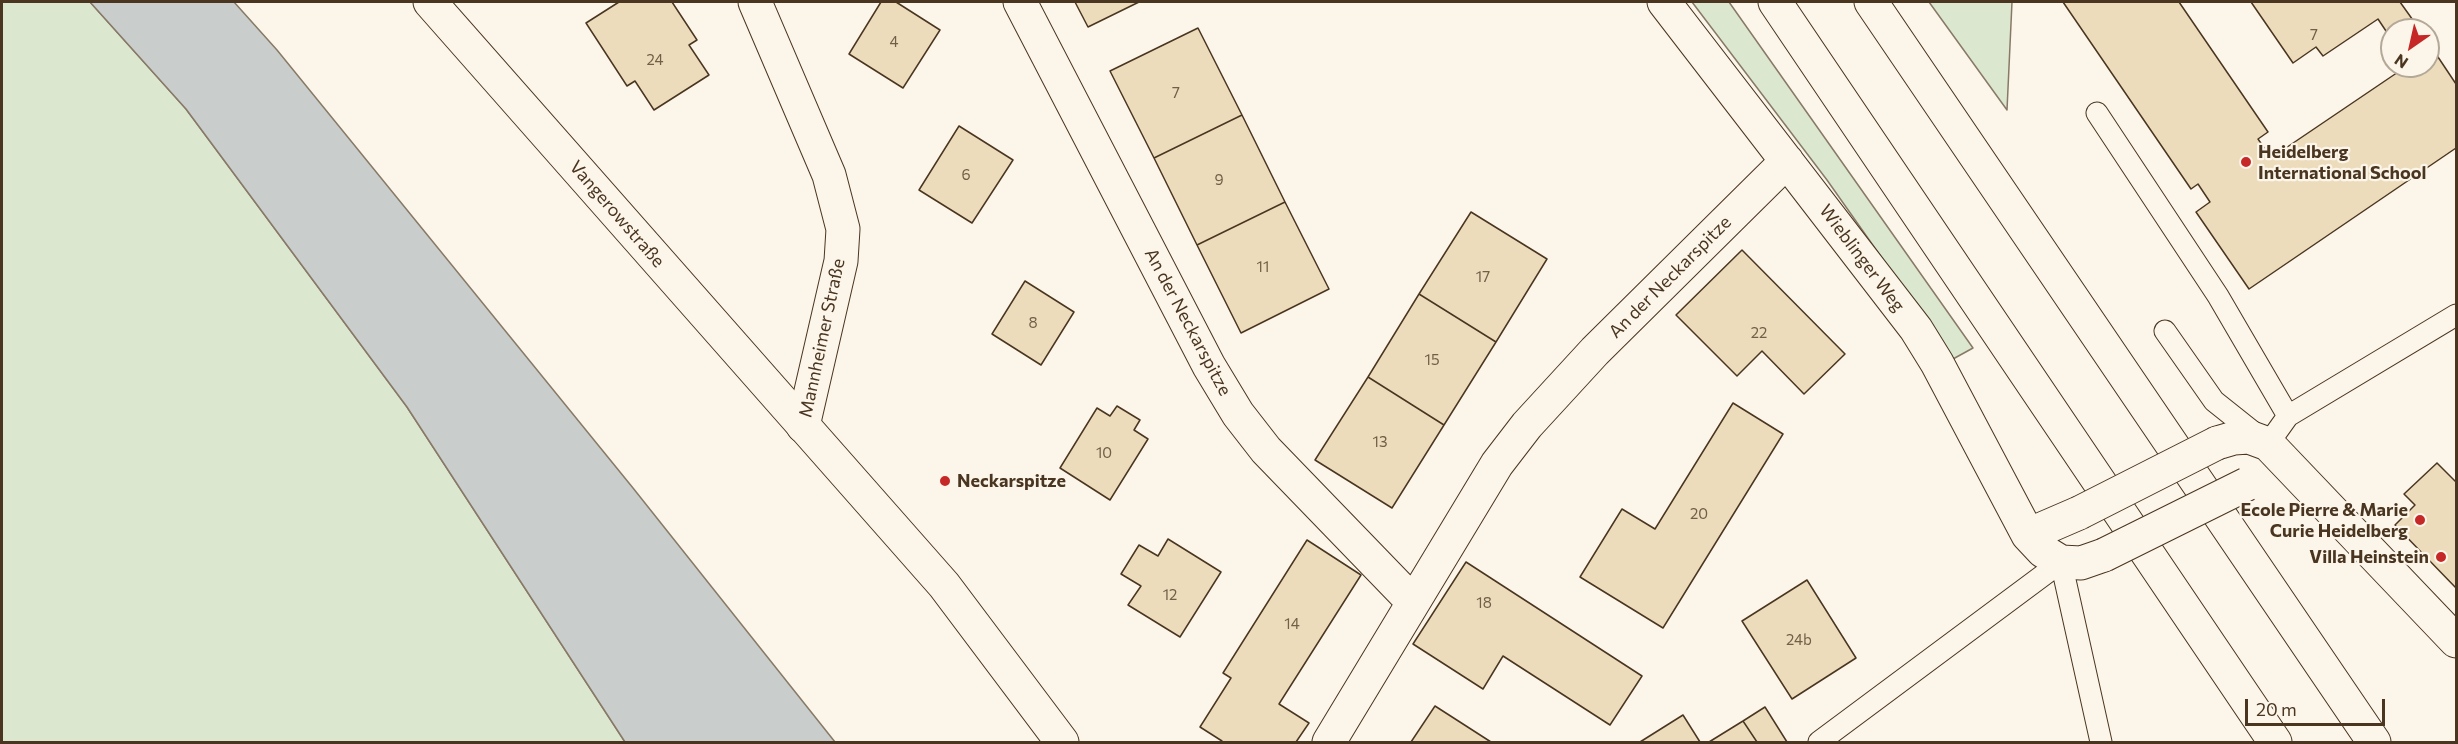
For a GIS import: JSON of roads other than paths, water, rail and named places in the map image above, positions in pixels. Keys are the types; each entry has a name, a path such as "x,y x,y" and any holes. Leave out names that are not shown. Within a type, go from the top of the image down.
{"main road":[{"name":"Vangerowstraße","path":"430,2 803,426"},
{"name":"Mannheimer Straße","path":"755,2 829,175 843,229 841,261 803,426 944,585 1062,742"},
{"name":"An der Neckarspitze","path":"1020,2 1209,366 1238,414 1266,450 1413,602"},
{"name":"Wieblinger Weg","path":"1664,2 1916,329 1937,363 2028,535 2043,551 2061,562"},
{"path":"1775,2 2276,742"},
{"path":"1871,2 2374,742"},
{"name":"An der Neckarspitze","path":"1329,742 1497,464 1527,425 1595,351 1787,161"},
{"path":"2028,535 2079,513 2217,443 2249,437 2268,444 2457,641"},
{"path":"2061,562 2081,563 2104,555 2247,484 2268,444"}],"lane":[{"path":"2097,113 2218,296 2289,416"},
{"path":"2165,331 2214,401 2268,444 2289,416 2457,315"},
{"path":"1819,742 2061,562 2101,742"}],"place":[{"name":"Heidelberg International School","path":"2246,162"},
{"name":"Neckarspitze","path":"945,481"},
{"name":"Ecole Pierre & Marie Curie Heidelberg","path":"2420,520"},
{"name":"Villa Heinstein","path":"2441,557"}]}
